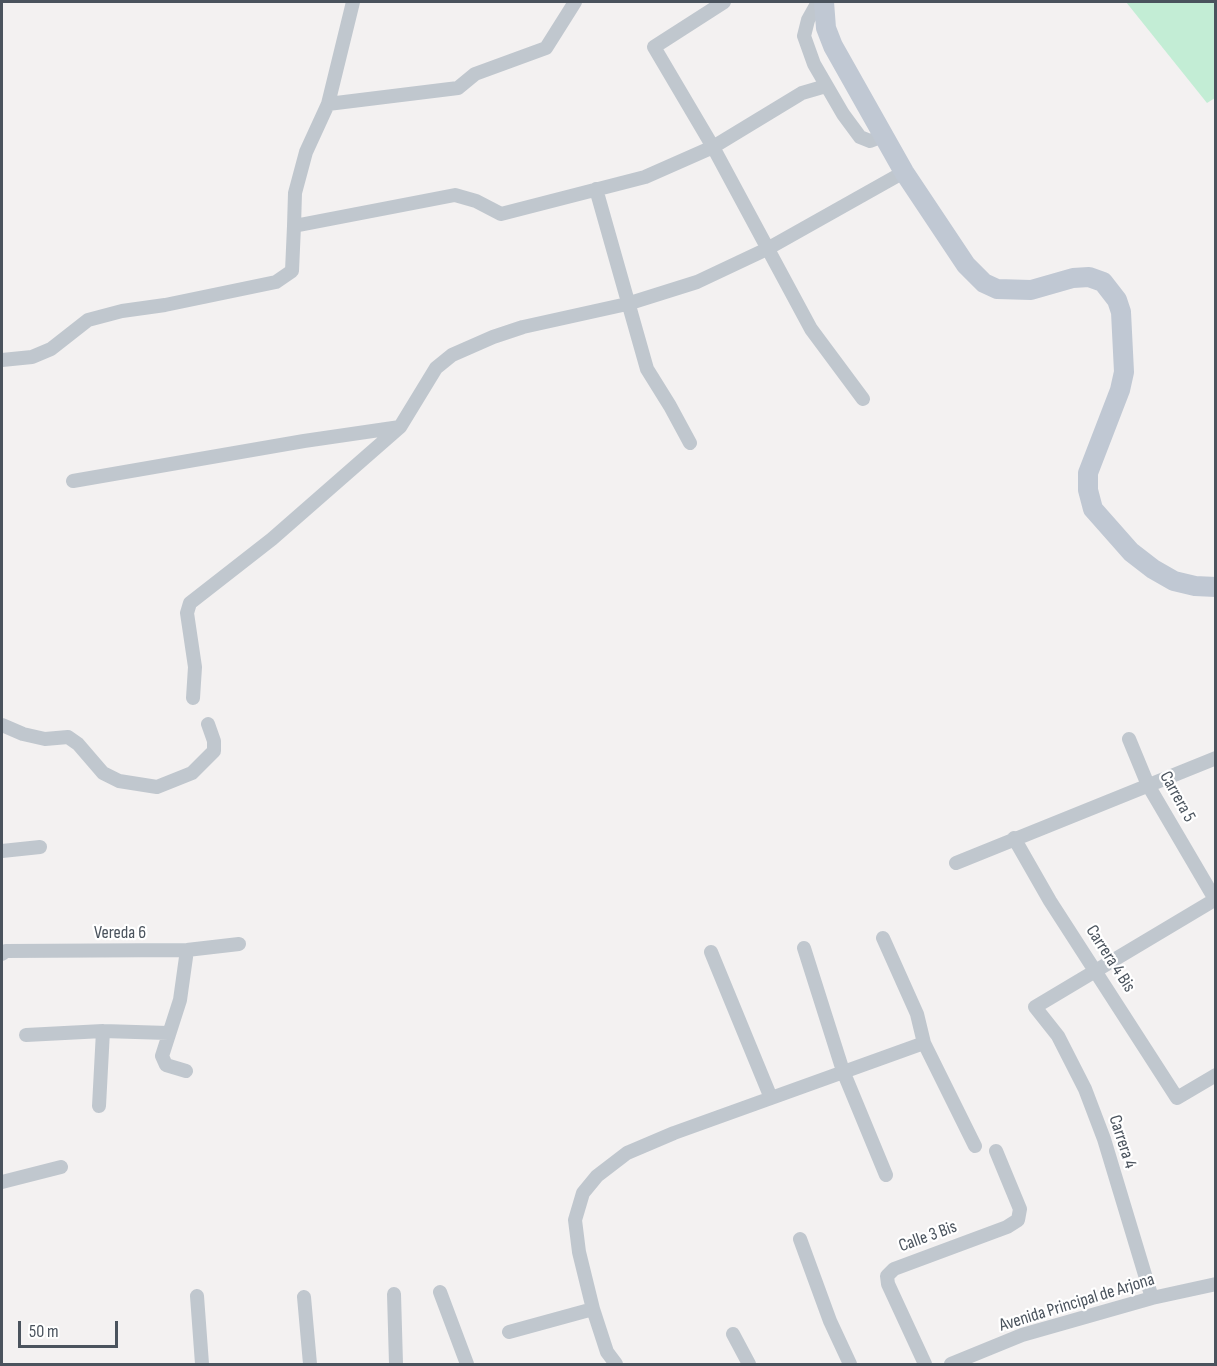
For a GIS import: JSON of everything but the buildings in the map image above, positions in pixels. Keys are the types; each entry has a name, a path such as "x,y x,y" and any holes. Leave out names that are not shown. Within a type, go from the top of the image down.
{"main road":[{"path":"824,2 826,28 833,46 904,172 966,265 984,283 997,290 1031,290 1073,278 1089,277 1103,282 1117,300 1121,312 1124,372 1120,390 1088,473 1088,490 1094,509 1131,552 1153,569 1174,581 1195,586 1215,587"}],"street":[{"path":"2,360 32,357 51,349 88,320 122,311 165,305 276,282 292,271 295,193 306,152 328,104 353,2"},
{"path":"328,104 458,88 475,74 546,48 575,2"},
{"path":"724,2 654,47 713,147 812,329 863,399"},
{"path":"818,2 808,20 804,36 814,64 852,128 860,137 870,141 883,136"},
{"path":"294,226 455,195 476,201 501,214 645,177 713,147 802,93 826,86"},
{"path":"193,698 195,667 188,613 190,603 272,539 400,427 436,368 452,355 523,327 627,304 697,282 767,249 904,172"},
{"path":"596,189 647,369 690,443"},
{"path":"73,481 304,441 400,427"},
{"path":"2,725 23,734 45,739 68,737 78,744 103,773 120,781 157,787 192,773 214,751 214,741 208,724"},
{"name":"Carrera 5","path":"1129,739 1148,785 1215,900"},
{"path":"956,862 1215,758"},
{"name":"Carrera 4 Bis","path":"1014,838 1050,901 1177,1098 1215,1075"},
{"path":"2,850 40,847"},
{"path":"1095,970 1215,900"},
{"path":"883,938 917,1014 924,1043 975,1146"},
{"name":"Vereda 6","path":"2,954 6,951 187,950 239,945"},
{"path":"804,948 843,1071 886,1175"},
{"path":"186,1071 166,1065 162,1056 180,1000 187,950"},
{"path":"711,952 771,1098"},
{"name":"Carrera 4","path":"1095,970 1035,1007 1058,1036 1085,1089 1104,1139 1152,1298"},
{"path":"26,1035 103,1031 168,1033"},
{"path":"99,1106 103,1031"},
{"path":"616,1365 607,1352 593,1309 579,1252 575,1220 583,1193 597,1176 627,1153 674,1133 924,1043"},
{"name":"Calle 3 Bis","path":"925,1365 888,1284 887,1276 894,1269 1007,1227 1018,1220 1020,1209 996,1150"},
{"path":"2,1182 61,1167"},
{"path":"800,1239 830,1321 850,1365"},
{"name":"Avenida Principal de Arjona","path":"958,1363 1022,1335 1152,1298 1215,1284"},
{"path":"440,1292 467,1365"},
{"path":"394,1294 396,1365"},
{"path":"197,1296 202,1365"},
{"path":"304,1297 310,1365"},
{"path":"509,1332 593,1309"},
{"path":"733,1335 749,1365"}],"green space":[{"path":"1126,2 1215,2 1215,98 1207,103"}]}
